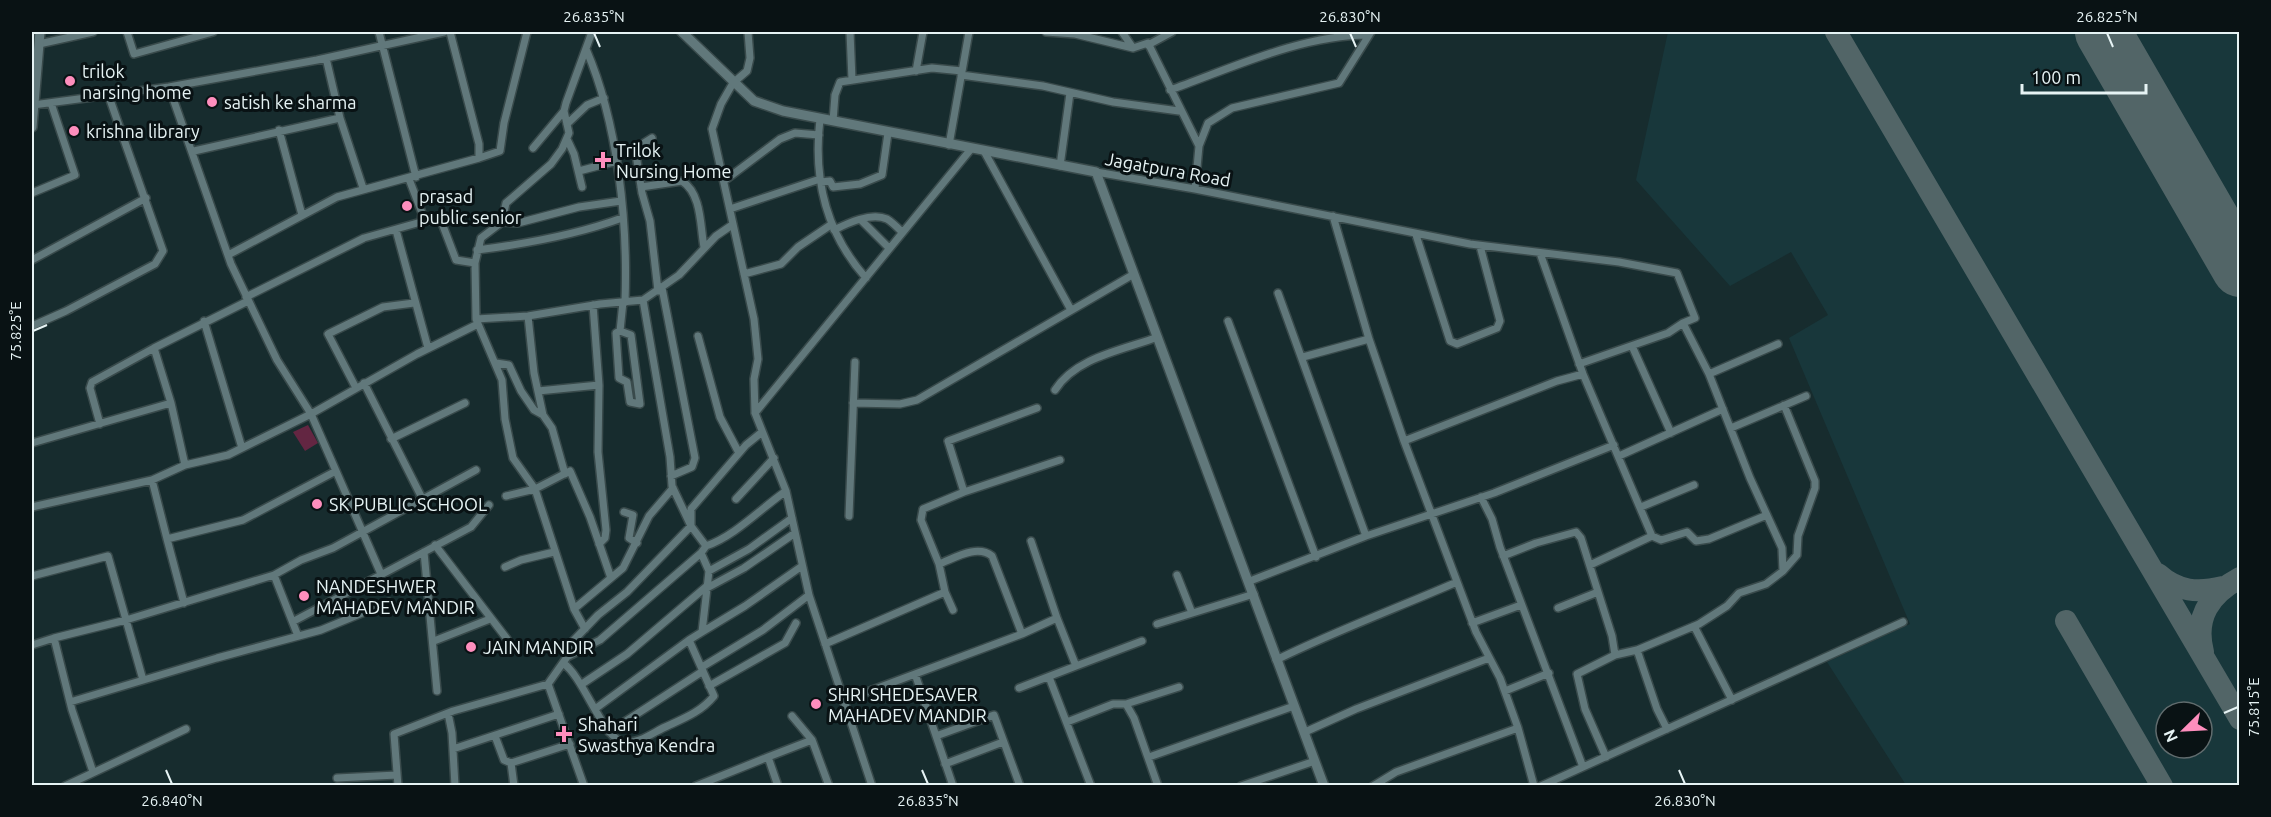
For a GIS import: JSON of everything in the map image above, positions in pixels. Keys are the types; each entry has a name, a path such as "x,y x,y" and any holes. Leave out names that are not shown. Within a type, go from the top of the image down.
{"street":[{"path":"32,127 40,32"},
{"path":"39,44 93,32"},
{"path":"127,32 134,54 213,32"},
{"path":"379,32 422,213 420,222"},
{"path":"33,105 169,87 382,47 444,32"},
{"path":"450,32 479,144 479,158"},
{"path":"228,255 337,197 363,188 413,178 500,151 504,123 527,32"},
{"path":"533,148 564,111 592,32"},
{"name":"Jagatpura Road","path":"682,32 754,101 783,111 949,145 1333,216 1416,235 1480,246 1619,262 1677,273 1695,318 1683,323"},
{"path":"748,32 750,58 747,71 734,83 721,104 712,129 754,319 758,359 754,379 755,413 786,491 809,595 872,786"},
{"path":"850,32 852,81"},
{"path":"916,71 922,32"},
{"path":"949,145 969,32"},
{"path":"1046,32 1075,34 1133,48 1149,45 1172,32"},
{"path":"1122,32 1133,48"},
{"path":"1170,90 1269,55 1351,35 1370,33"},
{"path":"1195,189 1199,146 1208,123 1232,108 1339,83 1370,33"},
{"path":"1149,45 1179,111 1199,146"},
{"path":"586,48 604,98 616,158 622,218 624,302 621,331"},
{"path":"326,58 340,118 363,188"},
{"path":"833,122 835,95 840,82 932,68 1179,111"},
{"path":"169,87 194,151 228,255 247,299 277,360 310,414 364,531 381,574"},
{"path":"1060,166 1070,93"},
{"path":"32,326 66,311 155,264 163,251 108,94"},
{"path":"567,124 587,105 604,98"},
{"path":"32,193 75,175 51,103"},
{"path":"564,111 569,133 551,165 506,203 502,222 481,238 475,263 477,321 496,363 506,397 506,419 513,458 535,489 574,609 585,629"},
{"path":"194,151 340,118"},
{"path":"820,119 820,181 833,227 848,257 866,278"},
{"path":"279,130 302,215"},
{"path":"724,181 780,139 795,133 819,135"},
{"path":"730,209 745,207 780,192 820,181 830,181 834,188 882,175 888,133"},
{"path":"579,171 616,158 652,138"},
{"path":"567,139 579,171 582,187"},
{"path":"635,148 641,187 650,221 660,290 695,458 692,467 672,476"},
{"path":"755,413 972,149"},
{"path":"984,151 1071,310"},
{"path":"1096,172 1250,581 1276,660 1324,786"},
{"path":"641,187 682,181 688,185 693,190 697,204 704,248"},
{"path":"32,260 146,198"},
{"path":"502,222 518,223 579,207 621,201"},
{"path":"1333,216 1369,339 1404,441 1472,623 1505,691 1534,786"},
{"path":"100,424 90,388 92,382 364,238 440,218 456,260 475,263"},
{"path":"477,250 598,227 622,218"},
{"path":"744,274 781,264 798,247 833,227 861,220 887,219 902,232"},
{"path":"861,220 889,248"},
{"path":"32,507 152,480 185,465 228,455 310,414 477,321 643,300 660,290 690,265 704,248 732,225"},
{"path":"396,230 428,348"},
{"path":"1416,235 1449,341 1457,344 1497,328 1500,321 1480,246"},
{"path":"1540,253 1579,364 1652,536 1661,540 1687,532 1696,540 1709,539 1767,515"},
{"path":"853,404 900,404 917,400 1134,274"},
{"path":"1278,292 1366,536"},
{"path":"643,300 673,488 690,526 706,546"},
{"path":"356,388 328,334 382,307 414,303"},
{"path":"592,305 600,417 597,442 606,530 605,538 598,544"},
{"path":"528,316 543,415 552,428 565,474"},
{"path":"204,321 242,448"},
{"path":"1228,321 1316,557"},
{"path":"1579,364 1668,333 1683,323 1709,374 1782,548 1783,571"},
{"path":"621,331 629,332 631,335 640,404 630,402 627,382 619,378 616,333 621,331"},
{"path":"698,336 720,417 739,453"},
{"path":"1055,390 1063,378 1080,365 1158,337"},
{"path":"1303,357 1369,339"},
{"path":"1709,374 1778,344"},
{"path":"1632,346 1671,433"},
{"path":"154,348 171,403 185,465"},
{"path":"849,516 855,362"},
{"path":"496,363 509,365 520,391 534,410 543,415"},
{"path":"1404,441 1557,381 1583,374"},
{"path":"364,383 423,500"},
{"path":"538,390 598,385"},
{"path":"1731,428 1806,396"},
{"path":"32,443 171,403"},
{"path":"391,439 465,403"},
{"path":"1606,757 1585,709 1577,674 1615,655 1637,650 1695,626 1727,606 1739,593 1766,584 1795,559 1798,536 1815,488 1815,481 1784,405"},
{"path":"964,492 948,441 1037,408"},
{"path":"1619,456 1723,409"},
{"path":"398,786 394,734 448,713 548,684 565,660 573,641 598,615 627,592 690,526 691,509 739,453 762,432"},
{"path":"1250,581 1366,536 1481,497 1614,445"},
{"path":"736,499 774,458"},
{"path":"953,610 945,592 939,564 921,520 921,513 927,506 1060,460"},
{"path":"32,645 126,620 274,575 301,560 333,548 476,470"},
{"path":"167,540 243,520 336,471"},
{"path":"506,496 535,489 570,471 611,579"},
{"path":"152,480 184,603"},
{"path":"1641,507 1694,485"},
{"path":"574,609 623,568 654,508 673,488"},
{"path":"565,660 600,640 706,546 724,540 757,511 786,491"},
{"path":"1481,497 1492,519 1503,556 1583,767"},
{"path":"294,621 471,526 489,505"},
{"path":"624,512 633,515 629,538 636,543"},
{"path":"709,571 749,549 792,518"},
{"path":"1503,556 1576,531 1590,565 1615,655"},
{"path":"582,684 627,654 707,587 744,568 795,533"},
{"path":"1590,565 1652,536"},
{"path":"1031,542 1076,666"},
{"path":"435,545 507,639"},
{"path":"939,564 978,550 986,550 992,555 1022,634"},
{"path":"424,552 437,691"},
{"path":"505,567 554,552"},
{"path":"700,553 709,571 702,632"},
{"path":"32,576 108,556 143,680"},
{"path":"596,709 613,699 689,640 745,606 802,566"},
{"path":"274,575 298,636"},
{"path":"1177,575 1192,613"},
{"path":"1276,660 1315,641 1371,620 1457,582"},
{"path":"825,644 945,592"},
{"path":"1558,608 1598,592"},
{"path":"1157,624 1254,594"},
{"path":"609,732 763,630 809,595"},
{"path":"70,702 321,630 389,602"},
{"path":"1472,623 1521,605"},
{"path":"843,701 1022,634 1057,618"},
{"path":"434,641 490,619"},
{"path":"1541,786 1904,622"},
{"path":"710,686 785,643 796,623"},
{"path":"1695,626 1732,700"},
{"path":"54,638 70,702 93,772"},
{"path":"565,660 582,684 609,732 617,741 637,741 686,719 714,696 689,640"},
{"path":"1019,688 1142,641"},
{"path":"1637,650 1657,709 1667,729"},
{"path":"1305,732 1356,709 1490,658"},
{"path":"915,674 953,786"},
{"path":"1505,691 1549,674"},
{"path":"1049,677 1090,786"},
{"path":"548,684 584,786"},
{"path":"1067,722 1113,704 1126,704 1179,687"},
{"path":"1126,704 1149,757 1158,786"},
{"path":"1149,757 1294,706"},
{"path":"448,713 455,786"},
{"path":"453,750 559,714"},
{"path":"936,736 994,715 1020,786"},
{"path":"792,716 812,740 829,786"},
{"path":"1373,786 1396,772 1518,728"},
{"path":"65,786 186,729"},
{"path":"495,736 504,760 511,763 570,744"},
{"path":"696,786 710,783 812,740"},
{"path":"945,764 1003,742"},
{"path":"768,757 778,786"},
{"path":"1241,786 1315,761"},
{"path":"511,763 514,786"},
{"path":"337,778 397,775"}],"shaded area":[{"path":"1668,32 2239,32 2239,785 1906,785 1827,662 1910,624 1789,338 1828,315 1791,252 1730,286 1636,180"},
{"path":"308,425 318,443 305,451 293,432"}],"taxiway":[{"path":"1836,32 2240,719"},
{"path":"2158,574 2173,584 2189,590 2223,587"},
{"path":"2203,652 2201,628 2207,608 2220,591 2240,578"},
{"path":"2066,621 2162,786"}],"runway":[{"path":"2103,32 2240,269"}],"place":[{"name":"trilok narsing home","path":"70,81"},
{"name":"satish ke sharma","path":"212,102"},
{"name":"krishna library","path":"74,131"},
{"name":"Trilok Nursing Home","path":"603,160"},
{"name":"prasad public senior","path":"407,206"},
{"name":"SK PUBLIC SCHOOL","path":"317,504"},
{"name":"NANDESHWER MAHADEV MANDIR","path":"304,596"},
{"name":"JAIN MANDIR","path":"471,647"},
{"name":"SHRI SHEDESAVER MAHADEV MANDIR","path":"816,704"},
{"name":"Shahari Swasthya Kendra","path":"564,734"}]}
